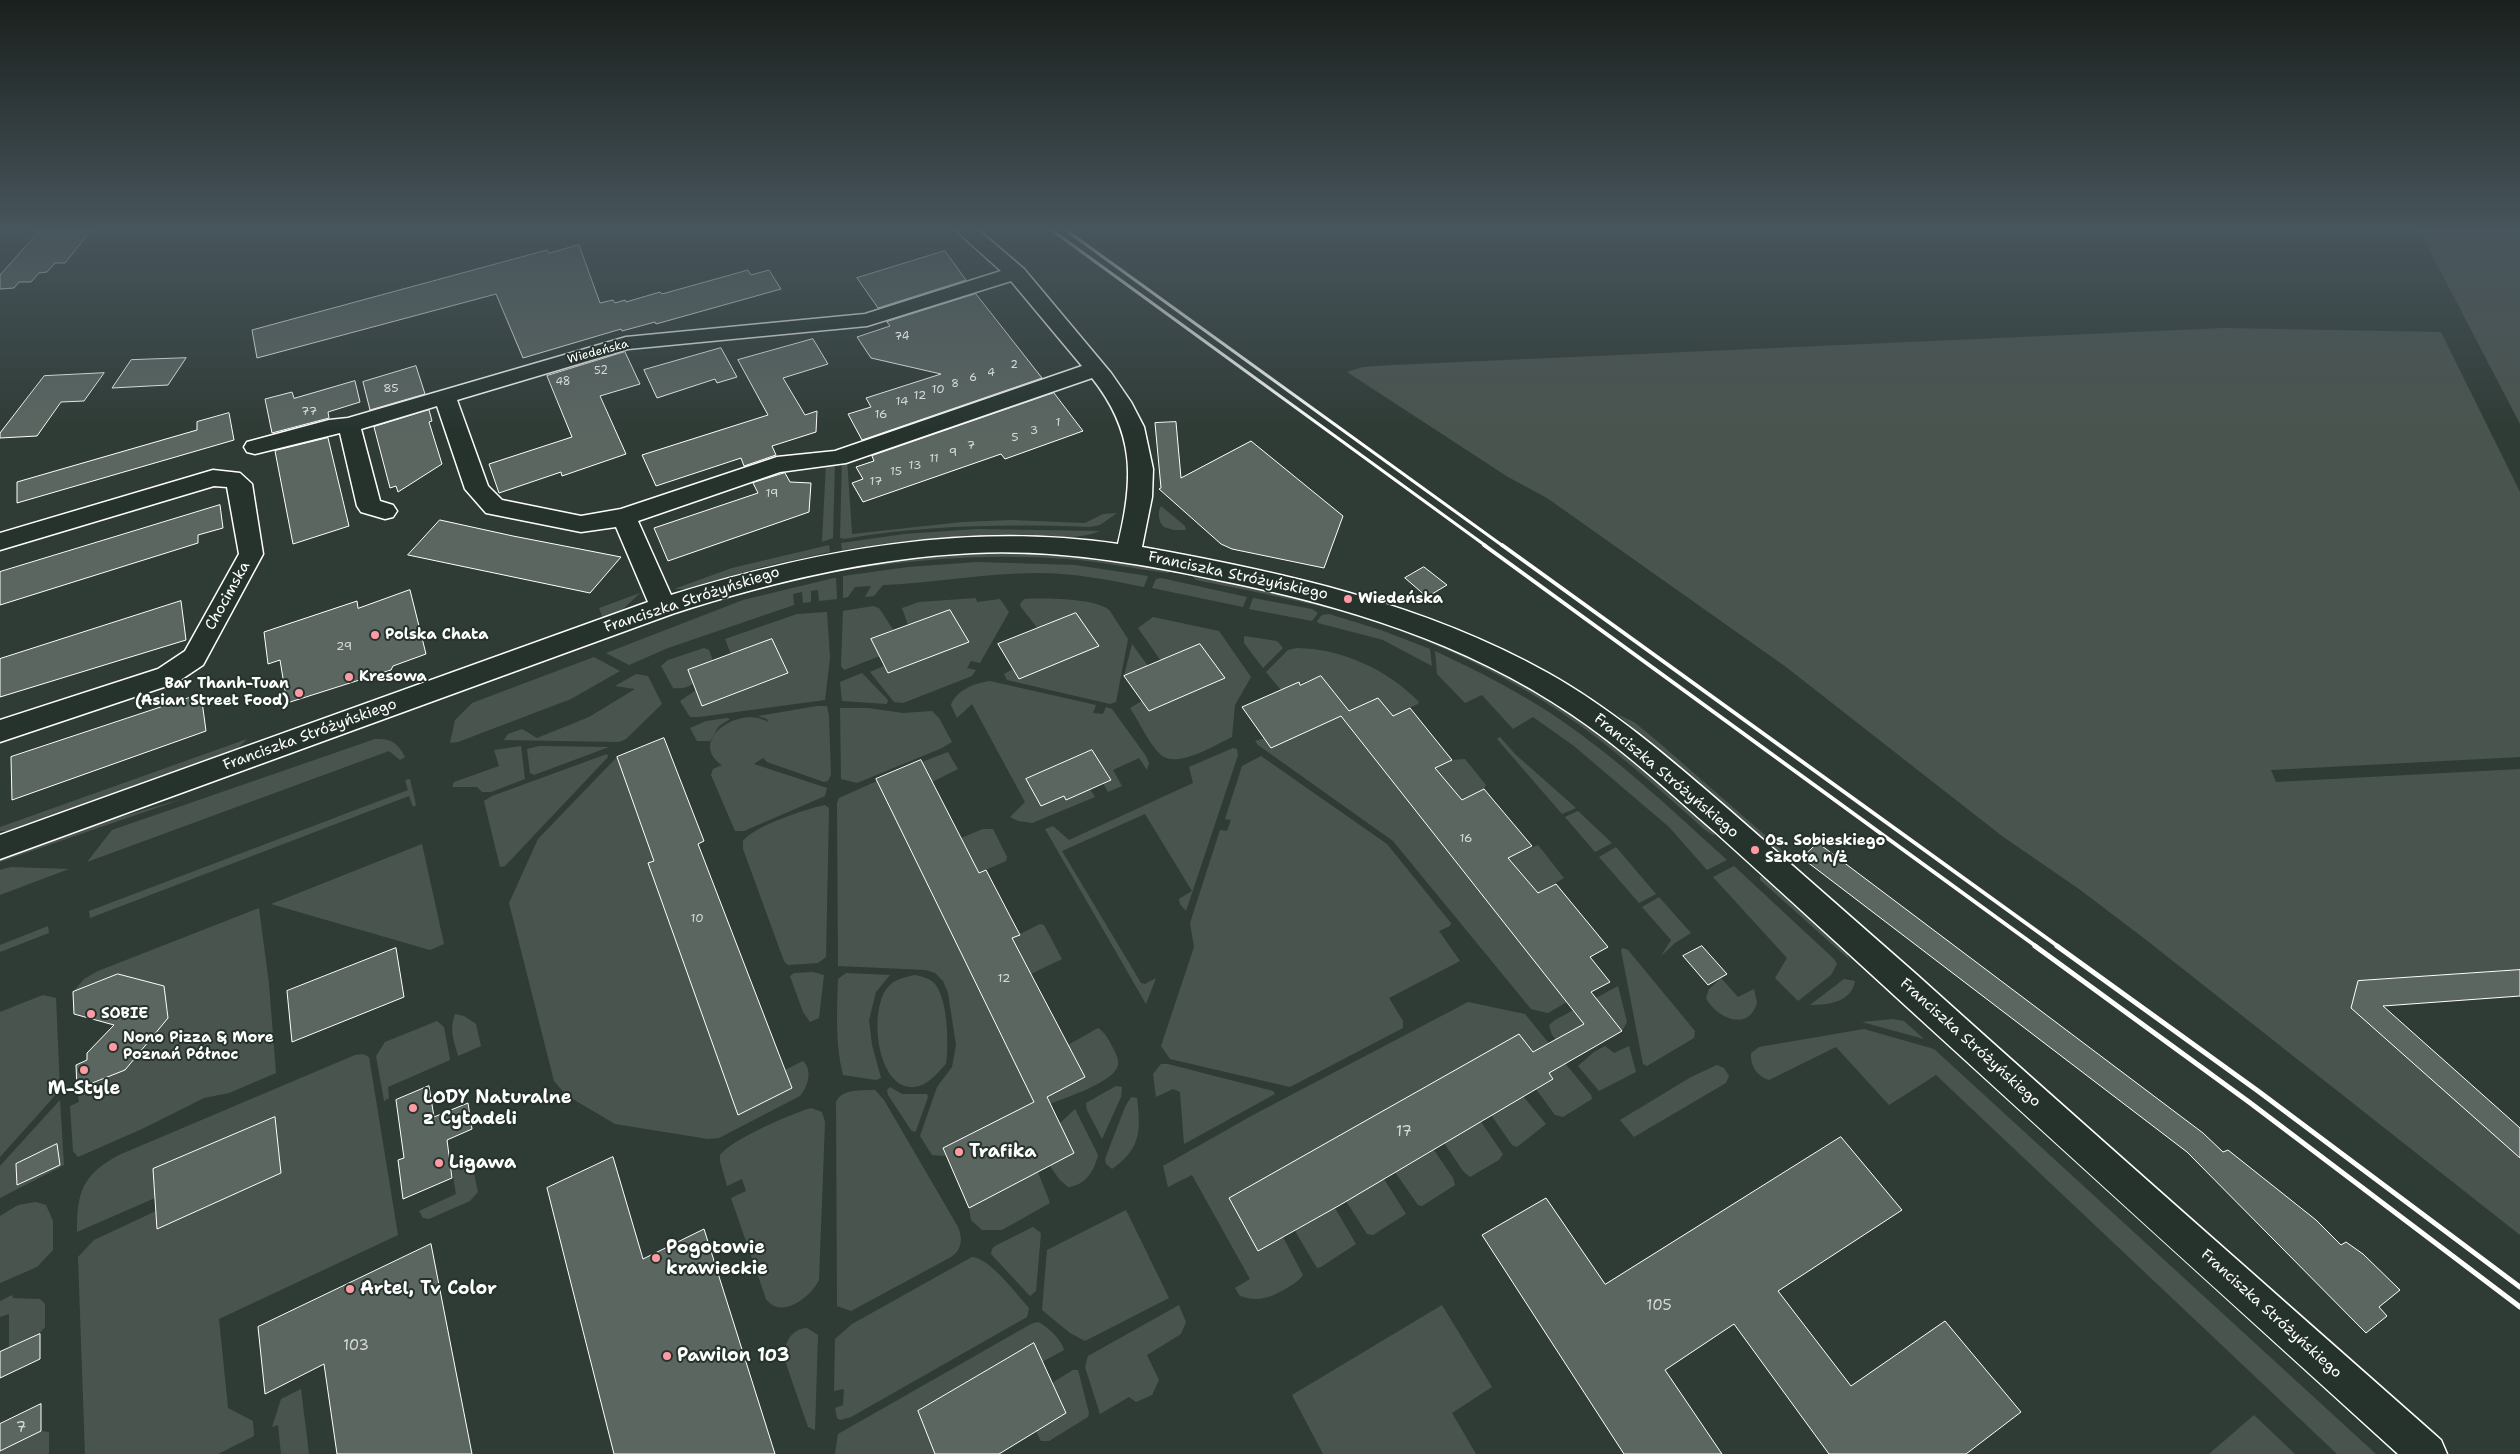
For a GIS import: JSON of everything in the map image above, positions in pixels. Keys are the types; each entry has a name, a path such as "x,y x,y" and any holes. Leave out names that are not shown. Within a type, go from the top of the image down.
{"street":[{"name":"Wiedeńska","path":"255,447 328,427 349,425 626,343 867,320 944,296"},
{"path":"1036,296 1095,369 1128,414 1137,440 1142,469 1140,499 1128,553"},
{"path":"446,396 477,489 494,507 581,524 624,517 777,464 838,458 1095,369"},
{"path":"349,425 369,506 385,511"},
{"name":"Chocimska","path":"0,542 213,478 232,479 240,484 251,554 194,658 167,676 0,731"},
{"path":"624,517 663,607"},
{"name":"Franciszka Stróżyńskiego","path":"0,847 663,607 734,584 786,570 877,553 962,545 1018,544 1078,547 1128,553 1316,591 1376,608 1443,632 1500,659 1588,712 1654,762 1755,850 2427,1454"}],"shaded area":[{"path":"2453,296 2520,296 2520,424"},
{"path":"2224,328 2441,332 2520,492 2520,757 2271,770 2276,782 2520,769 2520,970 2358,981 2520,1158 2520,1235 2145,939 2079,889 2002,836 1786,667 1547,498 1508,477 1347,372 1363,367 1393,365"},
{"path":"847,458 852,534 962,522 1011,520 1085,523 1103,514 1117,513 1100,525 1089,527 936,528 844,539 840,538 842,459"},
{"path":"835,461 833,538 822,542 826,463"},
{"path":"1161,506 1185,526 1186,530 1174,530 1164,527 1159,517"},
{"path":"976,529 1100,531 1076,537 990,536 934,539 842,550 841,543 904,534"},
{"path":"829,545 830,552 762,567 688,589 674,589 732,568"},
{"path":"974,553 1076,556 1172,570 1168,573 1104,563 1038,557 982,557 927,560 844,570 844,566 937,555"},
{"path":"977,562 1075,565 1148,576 1144,587 1105,579 1065,574 999,575 883,585 874,596 865,597 871,586 855,587 848,597 843,598 843,576 908,567"},
{"path":"1191,574 1291,595 1393,623 1513,677 1572,713 1629,756 1716,834 1713,835 1705,830 1635,769 1581,726 1520,687 1477,664 1432,643 1363,618 1292,600 1196,580"},
{"path":"836,578 837,599 819,601 818,590 811,591 811,602 803,603 802,592 793,594 794,605 668,648 629,665 606,653 743,600"},
{"path":"1161,578 1247,597 1243,607 1152,588 1156,579"},
{"path":"640,593 621,611 603,619 599,608"},
{"path":"976,598 977,602 1000,599 1009,612 980,663 971,661 967,668 976,670 972,676 903,703 894,702 870,672 884,666 889,673 968,642 950,610 908,625 902,608 919,602"},
{"path":"1253,598 1312,609 1318,613 1312,621 1249,609"},
{"path":"1024,599 1082,601 1104,607 1110,611 1128,639 1116,702 1110,704 1007,680 1004,674 1013,669 1098,646 1076,613 1038,629 1021,607 1020,604"},
{"path":"873,606 879,608 894,631 871,639 880,656 844,670 841,666 843,611"},
{"path":"827,612 830,658 825,700 690,717 680,701 696,690 703,706 788,674 772,639 731,654 725,639 797,614"},
{"path":"1329,614 1381,630 1430,649 1432,666 1383,640 1318,623 1317,621 1322,615"},
{"path":"1153,617 1219,631 1251,677 1235,705 1232,737 1185,758 1167,758 1160,754 1130,708 1142,701 1149,711 1225,678 1200,644 1161,661 1138,628"},
{"path":"1244,636 1277,641 1283,648 1263,668 1244,643"},
{"path":"1132,644 1148,666 1124,676"},
{"path":"704,648 709,650 713,661 705,672 697,681 687,687 673,688 661,666 668,660"},
{"path":"1297,648 1331,652 1364,663 1393,680 1419,702 1393,716 1378,698 1349,711 1321,676 1281,690 1266,672 1288,650"},
{"path":"1435,651 1511,689 1578,732 1643,785 1727,860 1707,870 1669,827 1574,746 1533,717 1513,729 1482,695 1465,703 1437,674"},
{"path":"594,657 620,671 571,699 458,742 450,743 455,720 472,703"},
{"path":"862,673 888,700 887,704 842,701 840,682"},
{"path":"636,674 648,676 662,704 626,739 619,742 504,740 508,734 522,729 537,738 589,717 635,689 615,686"},
{"path":"990,681 1096,705 1093,713 1103,714 1106,707 1112,709 1146,756 1149,763 1147,770 1139,758 1113,770 1122,786 1108,792 1103,783 1111,779 1092,750 1026,779 1041,806 1064,796 1067,799 1090,789 1095,797 1032,823 1018,821 1010,817 1025,802 972,704 957,718 951,705 953,700 962,691 978,683"},
{"path":"827,706 829,716 831,775 828,781 824,782 767,762 763,758 754,764 827,788 825,796 744,831 735,831 711,775 713,769 722,765 713,755 710,745 714,736 721,727 732,721 744,718 757,718 768,722 767,719 758,716"},
{"path":"840,708 868,708 903,713 932,711 939,718 952,742 942,748 857,783 841,779"},
{"path":"1617,714 1634,722 1656,740 1791,858 1784,862"},
{"path":"1341,716 1567,1002 1548,1013 1531,1009 1393,841 1255,741"},
{"path":"730,719 719,726 710,741 697,741 690,728 706,721"},
{"path":"1500,737 1515,754 1576,808 1562,814 1497,739"},
{"path":"247,739 236,750 12,831 0,831 0,827"},
{"path":"375,739 385,739 393,742 400,748 405,757 400,760 389,751 87,862 112,830"},
{"path":"521,746 525,779 491,792 482,792 477,787 452,787 454,782 499,766 494,750"},
{"path":"539,746 609,747 534,775 530,773 527,749"},
{"path":"1233,748 1237,749 1238,755 1186,911 1180,904 1179,899 1192,891 1145,814 1062,851 1141,983 1145,984 1156,978 1146,1004 1045,829 1053,826 1069,840 1193,783 1189,767"},
{"path":"948,752 958,769 932,782 922,762"},
{"path":"607,754 608,757 505,866 500,867 484,801 492,796"},
{"path":"1261,756 1387,844 1451,923 1450,926 1439,931 1460,961 1389,998 1403,1021 1403,1028 1290,1087 1170,1059 1161,1046 1194,947 1190,923 1220,830 1227,831 1231,820 1225,819 1242,766"},
{"path":"617,757 654,861 649,863 738,1114 792,1088 785,1070 803,1061 808,1069 807,1083 800,1096 719,1138 708,1139 615,1124 566,1095 554,1081 509,903 538,839"},
{"path":"1465,759 1486,785 1484,789 1462,800 1435,768 1452,760"},
{"path":"410,779 416,805 413,807 409,796 90,918 89,911 408,790 405,780"},
{"path":"877,781 1034,1102 943,1148 946,1156 932,1155 920,1136 937,1087 952,1067 956,1045 948,993 943,981 935,973 926,970 838,966 837,803 839,798"},
{"path":"182,799 0,862 0,857 89,826"},
{"path":"825,805 829,808 826,957 818,963 788,965 784,961 743,849 743,841 749,835 769,824"},
{"path":"1578,811 1612,843 1595,852 1565,817"},
{"path":"983,829 993,829 1007,857 1006,861 979,873 961,838"},
{"path":"422,844 444,944 430,950 271,904"},
{"path":"1538,845 1564,878 1538,893 1508,858"},
{"path":"1616,847 1656,894 1639,903 1599,857"},
{"path":"1734,866 1834,959 1837,964 1831,975 1798,1001 1775,978 1787,958 1713,877"},
{"path":"11,867 69,869 0,895 0,870"},
{"path":"1764,876 1841,946 1851,961 1760,880 1760,877"},
{"path":"1659,897 1691,933 1675,943 1661,956 1671,940 1642,907"},
{"path":"259,908 269,984 276,1073 229,1093 204,1098 142,1129 78,1157 73,1151 70,1106 79,1102 77,1089 125,1070 168,1017 164,986 118,974 73,992 84,979 98,971"},
{"path":"1040,924 1044,925 1062,959 1031,974 1012,938"},
{"path":"48,926 49,933 0,952 0,945"},
{"path":"1623,948 1628,950 1695,1031 1694,1038 1647,1066 1643,1064 1621,950"},
{"path":"813,972 824,975 819,1018 810,1022 803,1012 790,976 794,973"},
{"path":"846,973 890,975 876,992 869,1020 872,1045 881,1078 876,1080 843,1075 837,1027 837,1003 838,979"},
{"path":"915,975 933,982 942,998 946,1021 947,1056 946,1064 927,1082 919,1086 905,1086 893,1078 885,1065 880,1048 878,1011 883,996 892,983"},
{"path":"1721,978 1738,997 1754,989 1757,1002 1748,1017 1733,1019 1725,1016 1718,1012 1706,998 1709,989"},
{"path":"1844,979 1855,981 1853,988 1844,998 1831,1003 1810,1005"},
{"path":"1618,986 1627,1022 1622,1031 1593,1047 1577,1028 1559,1038 1571,1057 1552,1035 1549,1025"},
{"path":"43,995 56,998 60,1090 0,1157 0,1012"},
{"path":"1468,1002 1525,1014 1591,1095 1592,1099 1563,1117 1555,1115 1536,1089 1553,1078 1519,1034 1229,1198 1258,1250 1283,1237 1303,1275 1298,1281 1270,1297 1253,1299 1240,1296 1235,1288 1250,1279 1192,1175 1168,1187 1163,1166 1253,1115"},
{"path":"455,1014 464,1016 476,1024 481,1046 458,1056 452,1030"},
{"path":"1893,1019 1904,1021 1924,1039 1862,1022"},
{"path":"437,1021 444,1027 450,1060 388,1087 389,1098 384,1101 376,1056 385,1042"},
{"path":"1098,1028 1107,1038 1118,1059 1115,1071 1099,1083 1050,1104 1046,1097 1085,1077 1068,1045"},
{"path":"1864,1029 1934,1049 2376,1454 2337,1454 1936,1075 1889,1105 1836,1047 1769,1080 1757,1073 1752,1062 1751,1053 1759,1047"},
{"path":"1605,1046 1614,1053 1629,1046 1636,1072 1599,1091 1578,1066 1594,1052"},
{"path":"363,1054 369,1057 398,1235 219,1319 228,1408 253,1421 254,1436 218,1454 85,1454 78,1257 94,1240 156,1211 157,1229 281,1173 275,1117 154,1169 155,1198 77,1232 78,1206 84,1186 89,1178 107,1162 119,1155 355,1055"},
{"path":"1161,1064 1168,1064 1273,1091 1275,1094 1184,1144 1180,1092 1173,1089 1156,1097 1153,1074"},
{"path":"1717,1065 1724,1068 1729,1076 1726,1083 1634,1137 1620,1120 1691,1077"},
{"path":"1116,1086 1122,1087 1121,1097 1102,1139 1087,1110 1086,1103"},
{"path":"890,1087 902,1094 927,1094 928,1097 916,1131 911,1130 888,1095 887,1090"},
{"path":"875,1090 884,1100 958,1227 961,1239 957,1251 951,1257 851,1311 837,1306 836,1102 846,1093"},
{"path":"1523,1096 1546,1124 1517,1147 1512,1145 1491,1115"},
{"path":"1131,1097 1137,1098 1139,1120 1137,1138 1129,1154 1112,1169 1106,1164 1105,1159 1125,1107"},
{"path":"60,1100 64,1165 0,1198 0,1166"},
{"path":"811,1108 822,1112 825,1122 819,1280 803,1299 787,1307 779,1307 772,1305 766,1299 731,1198 746,1191 742,1179 727,1186 720,1155 736,1142 749,1135 777,1121"},
{"path":"1075,1109 1098,1155 1088,1176 1080,1183 1068,1187 1059,1179 1050,1166 1060,1123"},
{"path":"1481,1122 1503,1154 1499,1160 1470,1177 1463,1171 1444,1143"},
{"path":"1434,1150 1453,1178 1455,1185 1422,1206 1418,1205 1395,1172"},
{"path":"469,1162 472,1164 478,1192 470,1201 429,1219 423,1218 419,1211 456,1194 452,1170"},
{"path":"1038,1172 1050,1203 1002,1230 982,1230 971,1220 969,1208"},
{"path":"1384,1179 1406,1214 1373,1235 1367,1234 1346,1201"},
{"path":"36,1202 46,1205 53,1221 53,1250 37,1267 0,1283 0,1216 18,1205"},
{"path":"1335,1208 1356,1244 1317,1268 1295,1231"},
{"path":"1126,1210 1169,1298 1085,1341 1070,1333 1042,1310 1047,1250"},
{"path":"1033,1227 1041,1233 1036,1291 1030,1296 991,1254 995,1246"},
{"path":"972,1257 987,1264 1003,1278 1029,1308 1027,1317 851,1417 840,1420 837,1418 835,1408 843,1405 844,1389 834,1391 835,1339 852,1324"},
{"path":"12,1295 13,1298 40,1299 45,1304 45,1327 39,1334 9,1348 9,1314 0,1317 0,1301"},
{"path":"1179,1305 1186,1322 1181,1334 1147,1355 1159,1380 1152,1395 1136,1402 1129,1397 1100,1414 1085,1367 1088,1356"},
{"path":"1442,1305 1492,1387 1452,1413 1476,1454 1323,1454 1292,1395"},
{"path":"1038,1322 1054,1334 1064,1350 1042,1362 1034,1343 918,1411 935,1454 835,1454 838,1434 1031,1324"},
{"path":"807,1328 818,1335 815,1430 808,1427 784,1358 785,1347 793,1334"},
{"path":"1073,1370 1078,1370 1089,1413 1088,1417 1049,1441 1041,1441 1036,1431 1052,1383"},
{"path":"301,1389 309,1454 281,1454 278,1425 272,1427 281,1399"},
{"path":"2254,1415 2295,1454 2209,1454"},
{"path":"41,1431 49,1432 49,1454 0,1454 0,1451"}],"building":[{"path":"378,296 489,296 257,358 252,330"},
{"path":"497,296 597,296 600,303 613,300 615,303 647,296 757,296 656,324 655,322 622,331 621,329 523,358"},
{"path":"869,296 916,296 878,308"},
{"path":"970,296 977,296 1042,378 862,440 848,414 871,407 866,398 941,374 871,358 857,337 890,326 887,322"},
{"path":"813,339 828,364 783,378 805,415 817,411 816,432 772,446 776,455 744,466 741,458 656,486 642,455 768,415 738,360"},
{"path":"721,348 737,377 717,383 715,379 657,398 644,370"},
{"path":"625,352 640,384 600,396 626,454 562,476 561,472 499,493 489,464 572,437 547,376"},
{"path":"186,358 168,385 112,388 131,360"},
{"path":"416,366 425,394 370,410 363,382"},
{"path":"104,373 84,401 61,402 37,436 0,438 0,433 44,376"},
{"path":"355,381 360,402 328,412 329,418 272,433 265,399 292,392 294,398"},
{"path":"1054,393 1083,431 1005,459 1001,454 863,502 852,483 863,479 856,467 874,461 872,456"},
{"path":"429,410 432,421 429,422 442,464 398,492 396,486 390,488 374,427"},
{"path":"229,413 234,440 17,503 17,482 197,430 197,422"},
{"path":"1176,422 1181,478 1251,441 1343,516 1324,568 1232,549 1221,544 1159,489 1161,488 1155,423"},
{"path":"328,438 349,526 293,544 275,451"},
{"path":"785,473 790,482 811,483 809,512 668,561 654,528 758,493 753,483"},
{"path":"220,505 223,528 198,535 198,543 0,605 0,572"},
{"path":"440,520 621,557 590,593 408,555"},
{"path":"1424,567 1447,585 1427,597 1405,578"},
{"path":"410,590 426,654 393,666 391,670 287,703 280,660 268,664 264,632 357,601 358,608"},
{"path":"181,601 186,640 0,697 0,659"},
{"path":"950,610 969,642 888,673 871,639"},
{"path":"1076,613 1099,646 1019,679 998,644"},
{"path":"772,639 788,673 702,706 688,670"},
{"path":"1200,644 1225,678 1149,711 1124,676"},
{"path":"1321,676 1349,711 1378,698 1393,716 1410,708 1452,760 1435,768 1462,800 1484,789 1532,846 1508,858 1538,893 1556,884 1608,947 1590,957 1610,982 1591,992 1622,1031 1549,1073 1553,1079 1340,1205 1258,1251 1229,1198 1519,1034 1533,1052 1584,1024 1341,716 1271,748 1242,707 1299,682 1300,685"},
{"path":"201,694 206,731 12,800 11,757"},
{"path":"664,738 704,841 698,844 792,1088 738,1115 648,863 654,861 617,757"},
{"path":"1092,750 1111,780 1066,800 1064,796 1041,806 1026,779"},
{"path":"921,760 979,873 986,870 1020,935 1012,938 1085,1077 1047,1097 1074,1153 969,1208 943,1148 1034,1102 876,779"},
{"path":"1818,843 2203,1133 2223,1152 2228,1150 2316,1220 2341,1245 2346,1242 2363,1254 2400,1290 2379,1307 2387,1316 2366,1333 2187,1152 1802,858"},
{"path":"1702,946 1727,974 1708,985 1683,956"},
{"path":"396,948 404,997 292,1042 287,991"},
{"path":"2520,970 2520,996 2383,1006 2520,1128 2520,1158 2351,1008 2358,981"},
{"path":"118,974 164,986 168,1018 125,1070 77,1089 76,1065 87,1060 87,1053 114,1025 74,1014 73,992"},
{"path":"429,1086 434,1117 468,1103 472,1129 447,1140 452,1178 403,1199 398,1160 404,1158 396,1100"},
{"path":"275,1117 281,1173 157,1229 153,1169"},
{"path":"1841,1137 1902,1210 1778,1291 1851,1386 1945,1321 2021,1412 1966,1454 1829,1454 1734,1324 1665,1370 1722,1454 1624,1454 1482,1235 1546,1198 1605,1284"},
{"path":"57,1144 60,1165 17,1185 16,1164"},
{"name":"Pawilon 103","path":"613,1157 643,1259 704,1229 775,1454 614,1454 547,1188"},
{"path":"431,1244 472,1454 337,1454 324,1364 265,1394 258,1327"},
{"path":"40,1334 40,1359 0,1378 0,1352"},
{"path":"1034,1343 1066,1413 999,1454 935,1454 918,1411"},
{"path":"41,1404 41,1431 0,1451 0,1424"}],"railway":[{"path":"1142,296 1486,546"},
{"path":"1157,296 1503,546"},
{"path":"1484,545 2037,947"},
{"path":"1502,545 2059,947"},
{"path":"2035,946 2249,1102 2520,1307"},
{"path":"2057,946 2258,1091 2520,1287"}],"place":[{"name":"Wiedeńska","path":"1348,599"},
{"name":"Polska Chata","path":"375,635"},
{"name":"Kresowa","path":"349,677"},
{"name":"Bar Thanh-Tuan (Asian Street Food)","path":"299,693"},
{"name":"Os. Sobieskiego Szkoła n/ż","path":"1755,850"},
{"name":"SOBIE","path":"91,1014"},
{"name":"Nono Pizza & More Poznań Północ","path":"113,1047"},
{"name":"M-Style","path":"84,1070"},
{"name":"LODY Naturalne z Cytadeli","path":"413,1108"},
{"name":"Trafika","path":"959,1152"},
{"name":"Ligawa","path":"439,1163"},
{"name":"Pogotowie krawieckie","path":"656,1258"},
{"name":"Artel, Tv Color","path":"350,1289"},
{"name":"Pawilon 103","path":"667,1356"}]}
